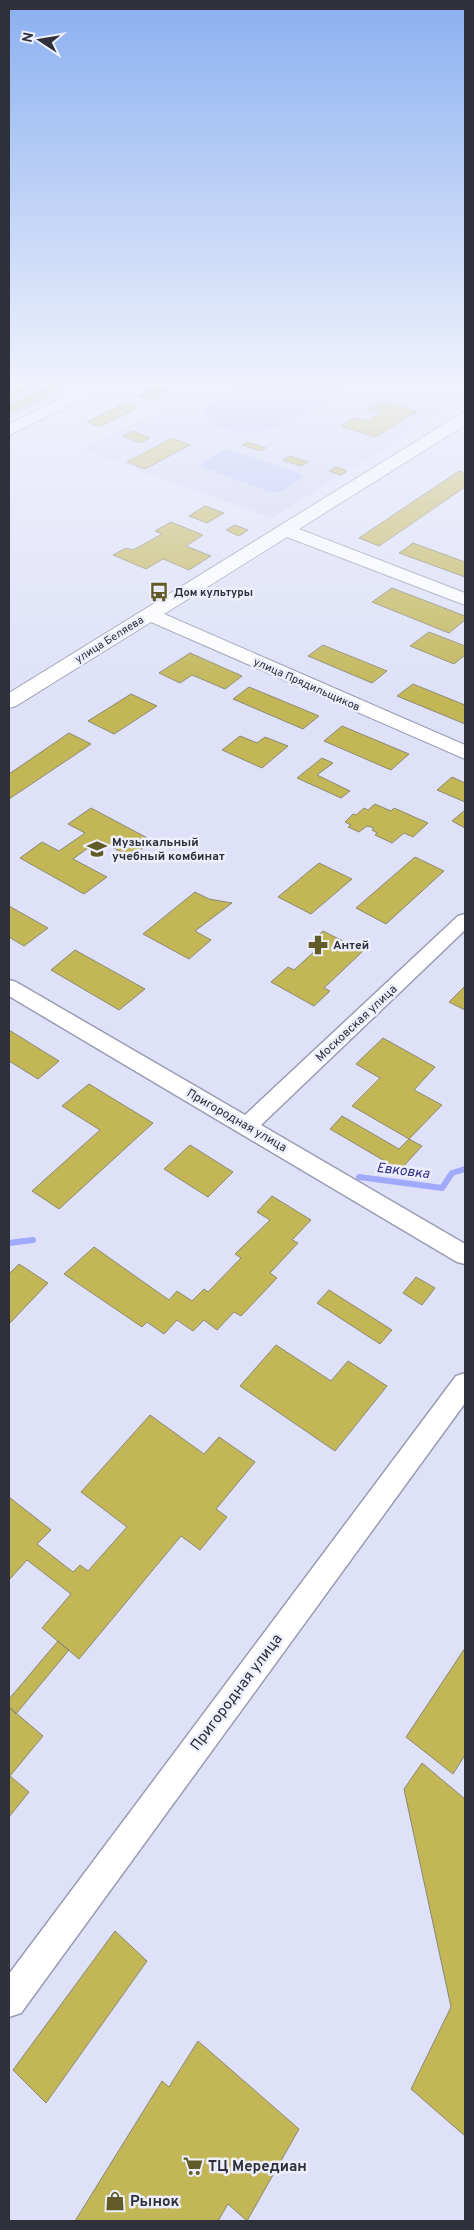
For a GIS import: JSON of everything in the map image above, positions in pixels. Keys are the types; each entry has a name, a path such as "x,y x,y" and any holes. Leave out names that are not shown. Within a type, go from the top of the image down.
{"street":[{"name":"улица Беляева","path":"9,702 349,490"},
{"path":"285,530 465,599"},
{"name":"улица Прядильщиков","path":"148,614 465,753"},
{"name":"Московская улица","path":"247,1126 465,920"},
{"name":"Пригородная улица","path":"9,987 465,1255"},
{"name":"Пригородная улица","path":"9,2001 465,1384"}],"shaded area":[{"path":"194,490 317,490 272,518"},
{"path":"265,490 283,490 282,491 270,492"}],"building":[{"path":"431,490 461,490 379,546 359,538"},
{"path":"205,506 224,513 207,523 189,516"},
{"path":"171,522 203,535 186,546 211,556 189,570 163,559 146,569 113,555 126,548 133,550 162,534 155,531"},
{"path":"235,525 248,530 239,536 226,530"},
{"path":"413,543 465,562 465,577 399,553"},
{"path":"392,588 465,616 465,620 449,633 372,602"},
{"path":"429,632 465,646 465,655 454,664 410,646"},
{"path":"323,645 387,671 372,683 308,656"},
{"path":"190,653 242,676 225,689 192,675 180,683 159,673"},
{"path":"413,684 465,705 465,724 397,696"},
{"path":"249,687 319,716 303,729 233,699"},
{"path":"131,694 157,706 114,734 88,721"},
{"path":"342,726 409,754 391,770 324,741"},
{"path":"69,733 91,744 9,799 9,774"},
{"path":"240,736 257,743 265,737 288,746 262,768 222,750"},
{"path":"322,758 333,763 317,775 350,791 341,798 297,778"},
{"path":"452,777 465,783 465,802 437,790"},
{"path":"375,804 391,811 394,808 428,823 413,837 404,833 392,843 375,835 377,833 372,830 374,828 367,826 359,832 348,827 351,825 345,822 353,814 356,815 364,808 368,810"},
{"path":"91,808 153,841 130,857 99,840 73,859 107,877 84,894 20,858 42,842 59,851 85,833 68,824"},
{"path":"465,810 465,828 452,821"},
{"path":"415,857 444,871 386,924 356,908"},
{"path":"319,863 352,879 311,914 278,897"},
{"path":"195,892 209,899 232,903 195,931 211,940 189,959 143,934"},
{"path":"9,906 48,928 24,946 9,937"},
{"path":"323,931 363,951 324,988 330,991 314,1006 271,982 288,967 294,970 316,950 307,946"},
{"path":"75,950 145,989 119,1010 51,970"},
{"path":"465,986 465,1010 449,1002"},
{"path":"9,1030 59,1061 38,1079 9,1061"},
{"path":"383,1038 435,1067 414,1090 442,1105 409,1139 352,1106 380,1078 356,1064"},
{"path":"89,1084 153,1123 59,1209 32,1191 100,1130 62,1106"},
{"path":"342,1116 399,1149 409,1139 422,1146 400,1170 330,1129"},
{"path":"190,1145 233,1172 208,1197 164,1169"},
{"path":"272,1196 311,1220 292,1240 298,1243 270,1273 277,1278 241,1316 234,1312 217,1330 204,1320 193,1331 177,1320 164,1334 147,1322 142,1327 64,1274 94,1247 169,1300 177,1291 192,1301 204,1289 208,1292 241,1258 235,1254 270,1220 257,1212"},
{"path":"19,1264 48,1283 9,1324 9,1274"},
{"path":"416,1277 435,1288 422,1305 403,1293"},
{"path":"329,1290 392,1330 380,1344 317,1303"},
{"path":"276,1345 331,1381 348,1361 387,1386 335,1451 240,1386"},
{"path":"150,1415 204,1454 219,1437 255,1462 216,1509 227,1517 200,1550 181,1536 79,1659 42,1628 71,1594 27,1560 9,1580 9,1497 51,1530 37,1544 73,1572 80,1565 88,1571 127,1527 81,1492"},
{"path":"58,1641 69,1650 16,1714 9,1707 9,1699"},
{"path":"465,1648 465,1755 453,1774 406,1737"},
{"path":"9,1707 43,1736 10,1776 29,1792 9,1817"},
{"path":"422,1763 465,1799 465,2136 411,2089 451,2007 404,1789"},
{"path":"115,1931 147,1961 46,2103 13,2070"},
{"name":"ТЦ Мередиан","path":"198,2041 299,2129 247,2221 228,2204 218,2221 75,2221 162,2081 169,2087"}],"waterway":[{"name":"Евковка","path":"359,1177 442,1188 452,1173 465,1169"},
{"name":"Евковка","path":"9,1243 33,1240"}],"place":[{"name":"Дом культуры","path":"159,592"},
{"name":"Музыкальный учебный комбинат","path":"97,849"},
{"name":"Антей","path":"318,945"},
{"name":"ТЦ Мередиан","path":"193,2166"},
{"name":"Рынок","path":"115,2201"}]}
